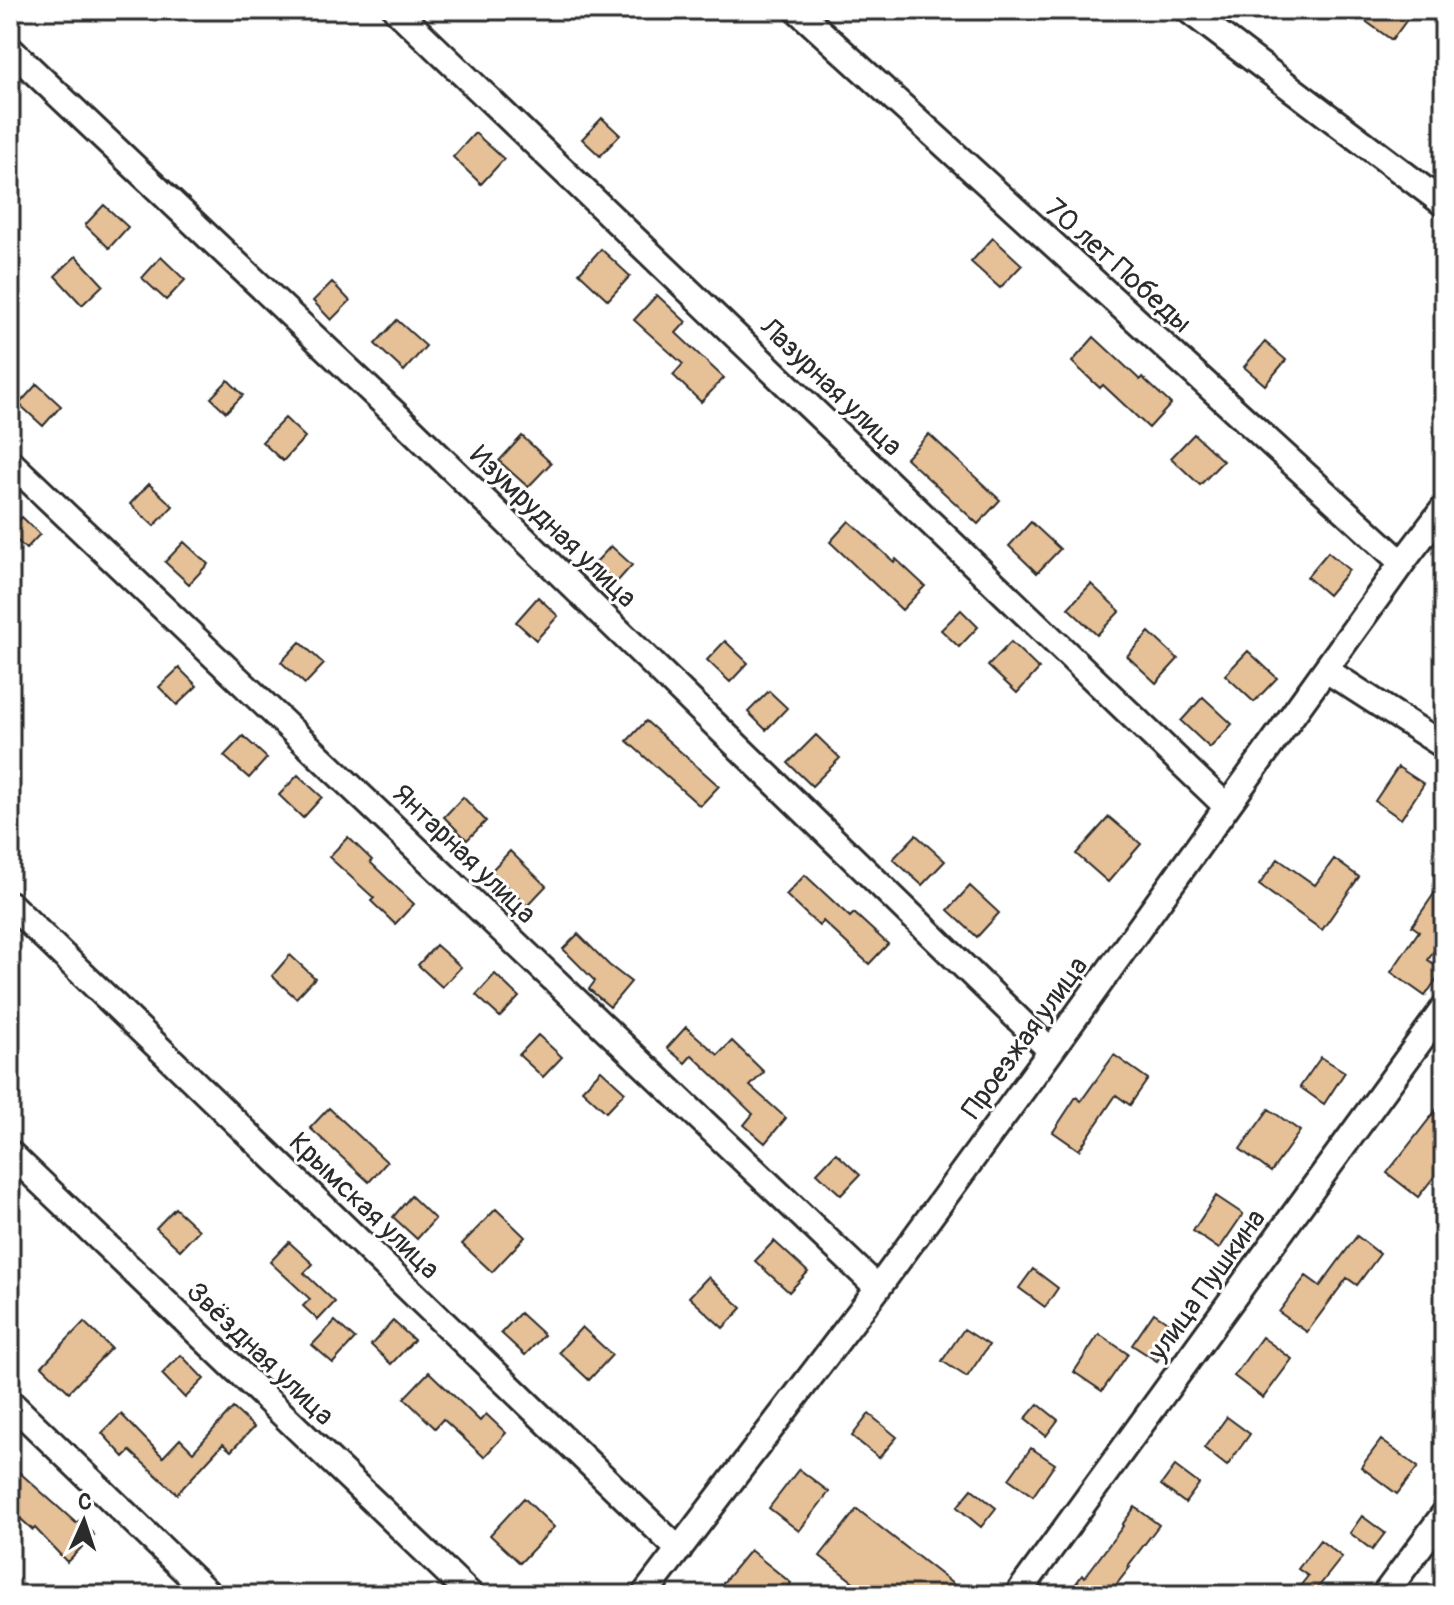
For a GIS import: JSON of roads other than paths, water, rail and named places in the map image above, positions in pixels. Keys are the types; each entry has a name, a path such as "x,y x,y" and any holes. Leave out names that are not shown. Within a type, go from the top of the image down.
{"street":[{"name":"Лазурная улица","path":"396,10 1226,806"},
{"name":"70 лет Победы","path":"797,10 1402,563"},
{"path":"1188,10 1444,204"},
{"name":"Изумрудная улица","path":"10,49 396,415 1051,1051"},
{"name":"Янтарная улица","path":"10,462 878,1288"},
{"name":"Проезжая улица","path":"644,1595 878,1288 1444,508"},
{"path":"1326,670 1444,746"},
{"name":"Крымская улица","path":"10,904 679,1550"},
{"name":"улица Пушкина","path":"1017,1595 1444,1008"},
{"name":"Звёздная улица","path":"10,1153 471,1595"},
{"path":"10,1402 210,1595"},
{"path":"1384,1595 1444,1514"}]}
